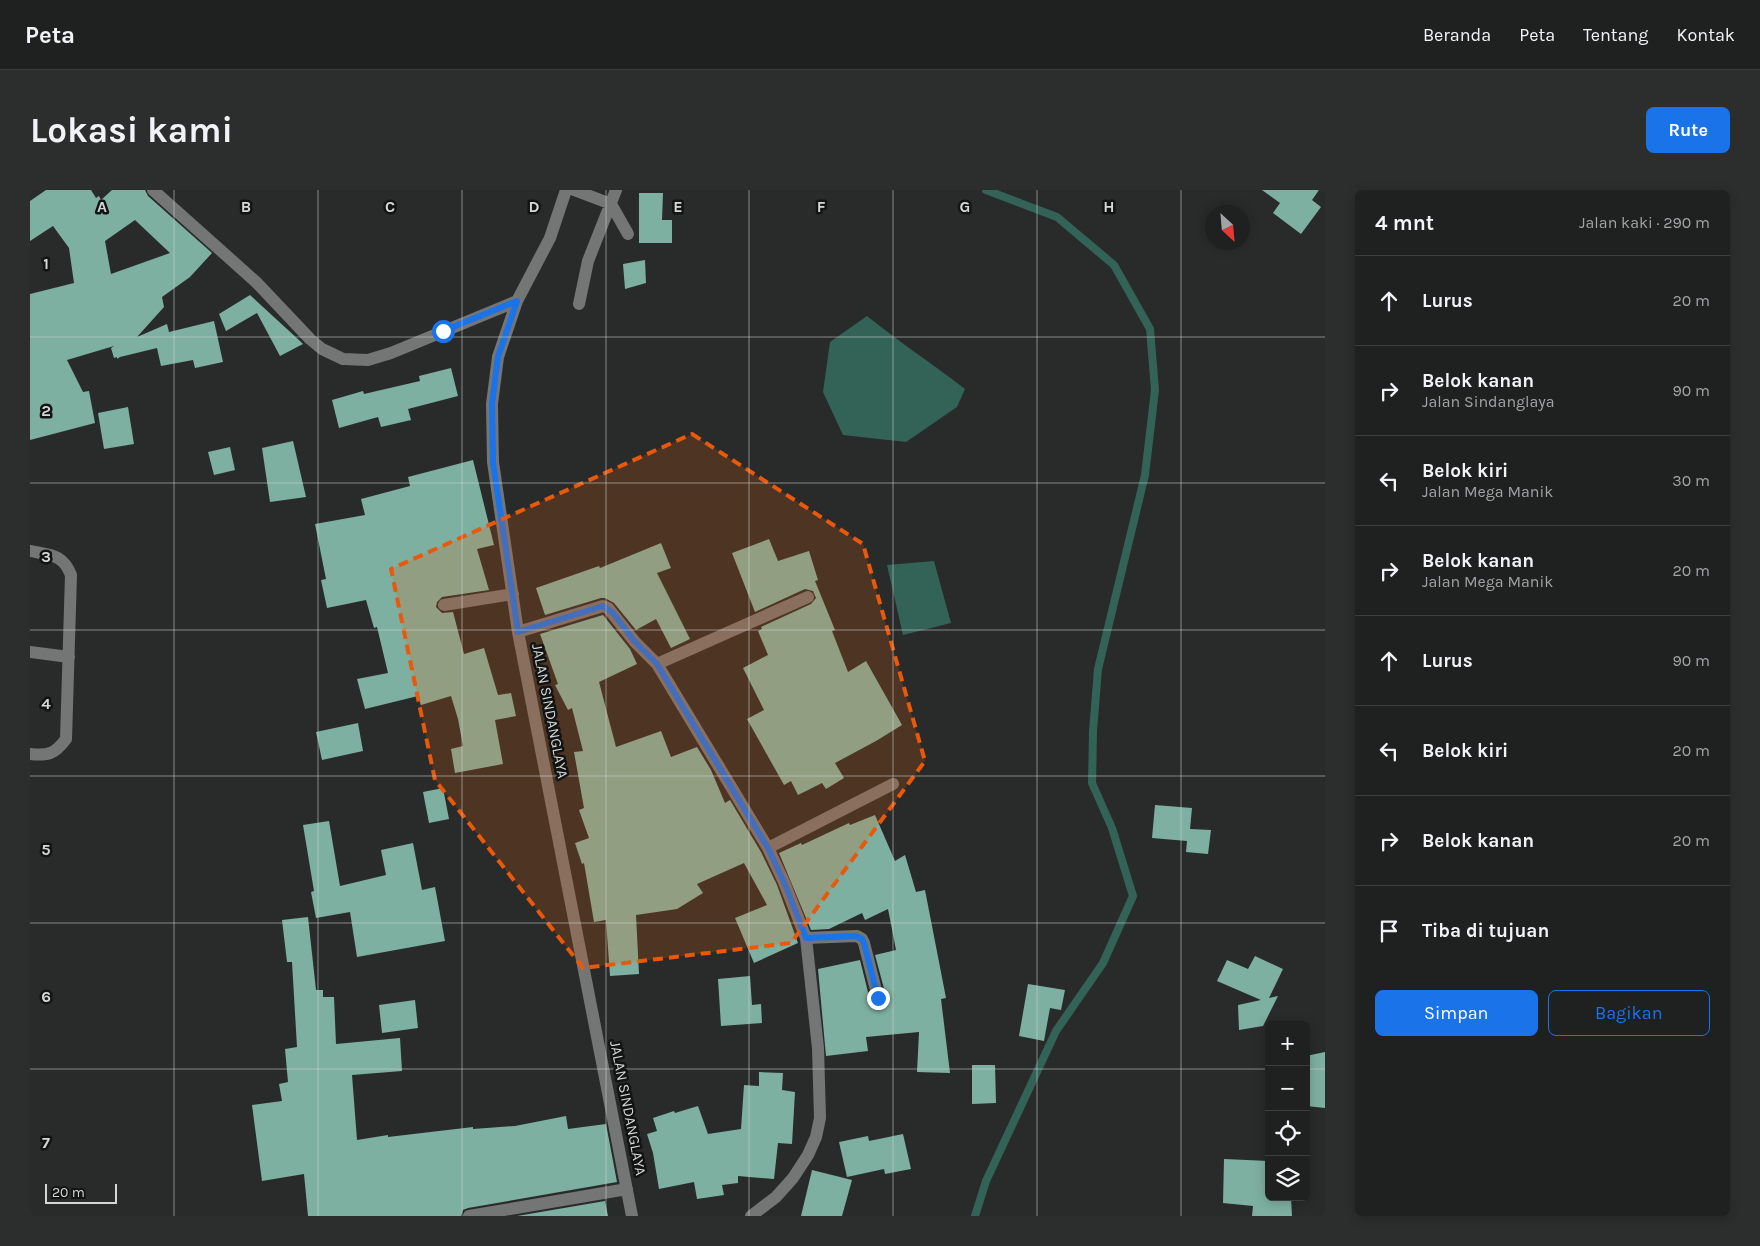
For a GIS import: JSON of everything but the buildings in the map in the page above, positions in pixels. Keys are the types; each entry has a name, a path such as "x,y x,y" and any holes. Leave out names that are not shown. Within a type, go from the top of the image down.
{"street":[{"path":"153,190 256,282 310,339 322,349 344,359 368,360 391,353 517,301"},
{"name":"JALAN SINDANGLAYA","path":"566,190 550,238 517,301 498,357 492,404 493,462 518,632 632,1216"},
{"path":"574,190 612,204 628,234"},
{"path":"579,304 588,261 616,190"},
{"path":"30,551 60,558 68,565 71,575 66,739 58,750 43,755 30,754"},
{"path":"444,606 513,594"},
{"path":"657,664 808,597"},
{"path":"518,632 603,606 613,613 635,642 657,664 768,848 784,882 806,938 818,1048 820,1118 816,1137 808,1155 793,1178 776,1197 751,1216"},
{"path":"30,652 69,657"},
{"path":"768,848 892,784"},
{"path":"806,938 856,936 862,939 878,998"},
{"path":"469,1216 627,1189"}],"highlighted area":[{"path":"692,434 863,544 925,761 791,943 583,968 435,780 391,569"}],"shaded area":[{"path":"867,316 965,389 957,407 906,442 843,435 823,392 830,342"},
{"path":"934,561 951,623 903,635 887,565"}],"waterway":[{"path":"975,1216 986,1181 1056,1031 1103,963 1133,896 1112,828 1092,783 1093,731 1098,669 1145,475 1155,390 1150,329 1114,265 1057,217 986,190"}],"route":[{"path":"443,331 517,301 498,357 492,404 493,462 518,632 603,606 613,613 635,642 657,664 768,848 777,865 806,938 856,936 862,939 878,998"}]}
